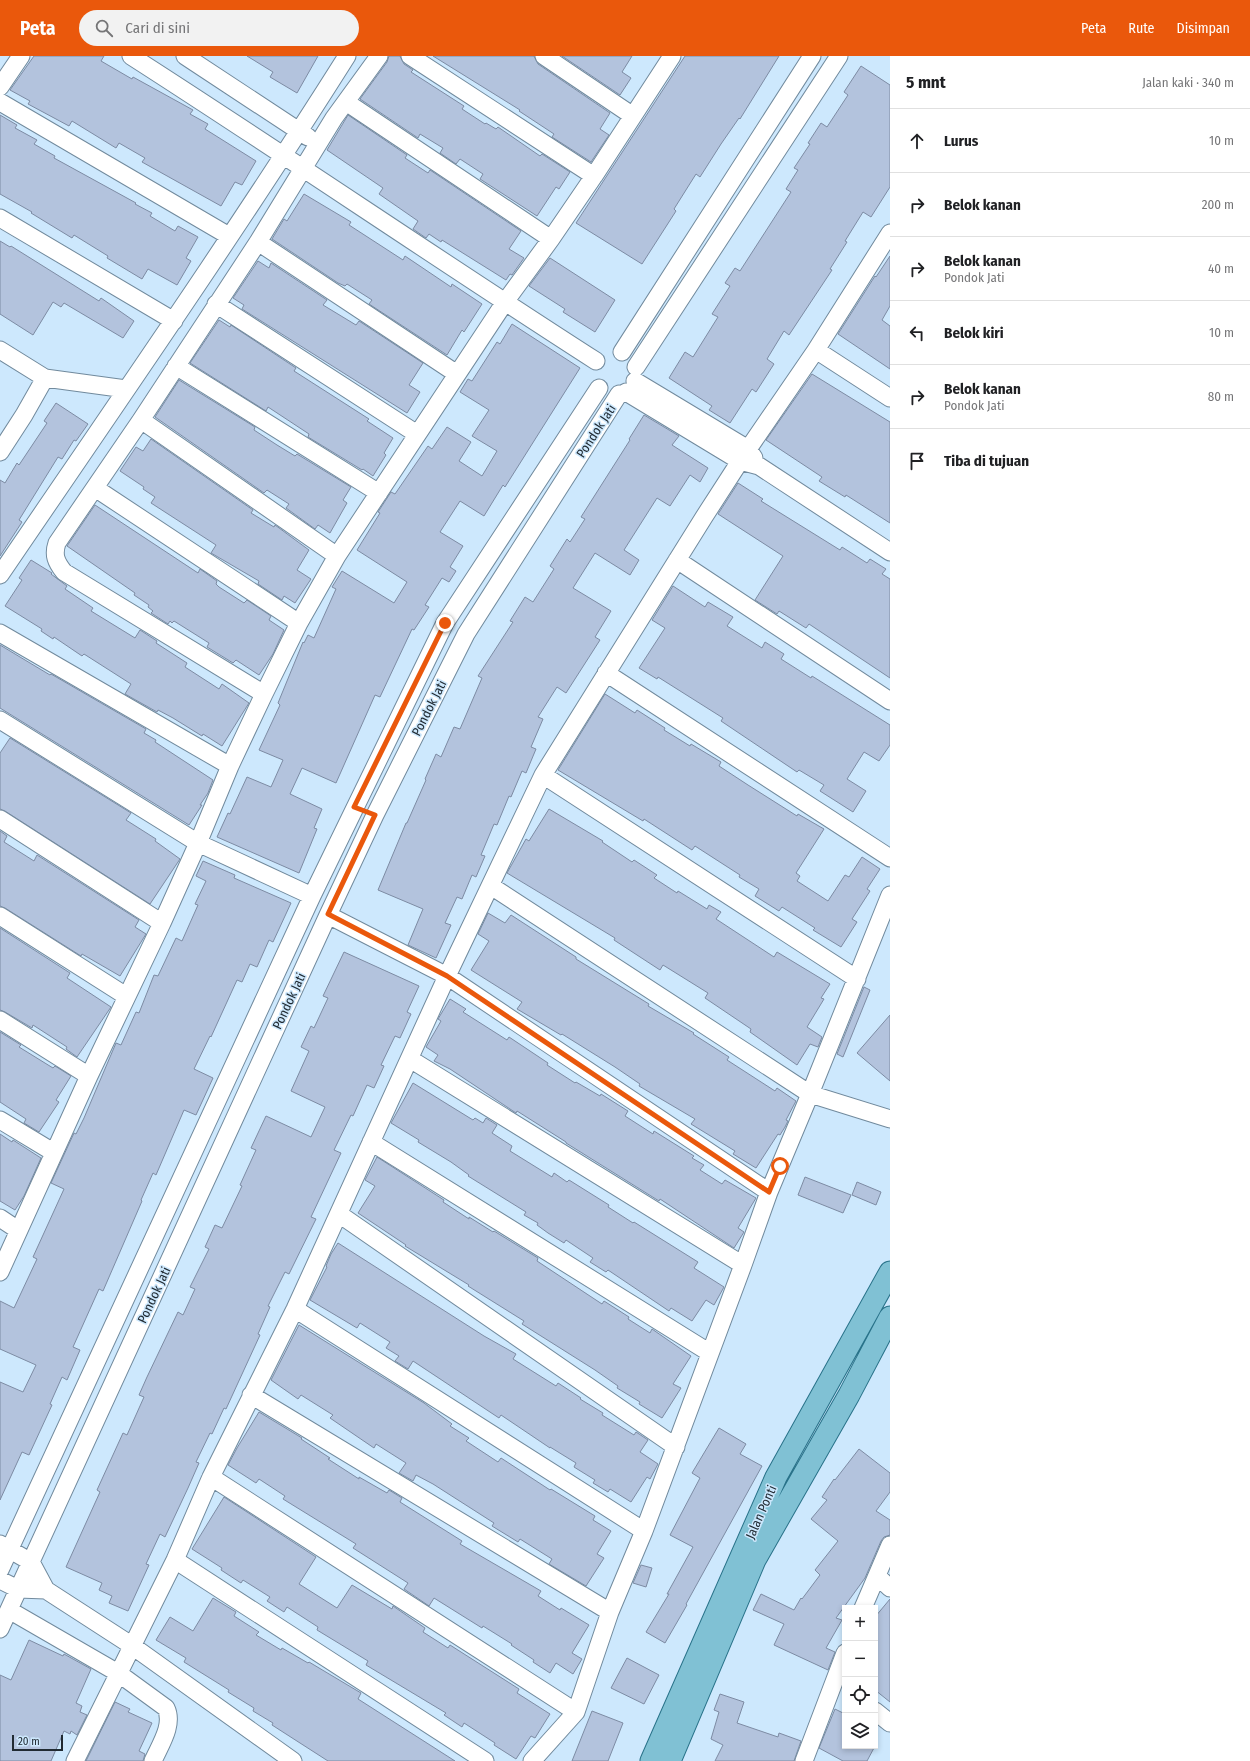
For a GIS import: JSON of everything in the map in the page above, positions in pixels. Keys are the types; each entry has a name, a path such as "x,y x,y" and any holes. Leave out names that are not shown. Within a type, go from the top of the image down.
{"main road":[{"name":"Jalan Ponti","path":"651,1761 776,1477 890,1272"},
{"name":"Jalan Ponti","path":"670,1761 755,1560 849,1395 890,1317"}],"street":[{"path":"0,87 21,56"},
{"path":"131,56 596,361"},
{"path":"185,56 318,144"},
{"path":"0,575 174,321 300,131 347,56"},
{"path":"264,694 64,572 56,561 54,552 57,542 141,420 258,242 334,118 380,56"},
{"path":"410,56 594,176"},
{"path":"544,56 633,116"},
{"path":"0,1272 89,1076 198,843 230,766 299,623 337,556 378,493 505,302 551,239 594,176 672,56"},
{"path":"622,352 812,56"},
{"name":"Pondok Jati","path":"0,1629 328,914 375,815 466,634 629,384 839,56"},
{"path":"0,102 229,236"},
{"path":"346,102 551,239"},
{"path":"0,218 174,321"},
{"path":"75,1761 131,1645 175,1560 211,1477 295,1309 447,976 543,774 744,455 816,350 890,234"},
{"path":"258,242 457,374"},
{"path":"216,304 417,434"},
{"path":"0,350 45,378 126,389"},
{"path":"816,350 890,398"},
{"path":"607,352 622,352 628,355 629,384 605,392 599,388 593,375 596,361 607,352"},
{"path":"176,366 378,493"},
{"path":"0,452 24,415 45,378"},
{"path":"629,384 744,455 890,552"},
{"name":"Pondok Jati","path":"0,1570 5,1546 354,807 445,623 599,388"},
{"path":"141,420 337,556"},
{"path":"95,488 299,623"},
{"path":"677,560 890,701"},
{"path":"0,633 230,766"},
{"path":"606,673 890,858"},
{"path":"0,720 198,843 312,896"},
{"path":"543,774 857,978"},
{"path":"354,807 375,815"},
{"path":"0,819 162,922"},
{"path":"490,886 810,1094 890,1119"},
{"path":"532,1761 576,1712 610,1612 644,1531 676,1447 769,1192 890,895"},
{"path":"328,914 447,976 769,1192"},
{"path":"0,916 126,996"},
{"path":"0,1020 89,1076"},
{"path":"410,1059 743,1265"},
{"path":"0,1120 54,1152"},
{"path":"371,1142 710,1353"},
{"path":"339,1214 676,1447"},
{"path":"0,1218 18,1230"},
{"path":"295,1309 644,1531"},
{"path":"251,1395 610,1612"},
{"path":"211,1477 576,1712"},
{"path":"865,1605 890,1545"},
{"path":"5,1546 32,1562 46,1590 131,1645 294,1761"},
{"path":"175,1560 485,1761"},
{"path":"877,1576 890,1588"},
{"path":"0,1580 18,1589 46,1590"},
{"path":"9,1610 118,1673 166,1708 169,1715 168,1728 153,1761"},
{"path":"804,1761 840,1683 842,1671"},
{"path":"877,1713 890,1724"}],"building":[{"path":"34,56 104,56 101,61 132,79 133,77 193,110 190,114 208,124 205,129 256,161 242,185 235,182 221,206 142,162 145,158 119,143 116,148 72,121 69,126 28,104 30,101 10,90"},
{"path":"247,56 318,56 297,93 270,77 273,72"},
{"path":"389,56 400,56 404,64 413,70 411,72 464,106 462,109 485,124 486,123 496,129 498,127 540,156 542,154 570,172 559,189 556,187 537,216 480,179 483,174 460,159 456,164 440,153 443,148 420,134 418,138 360,99 387,62"},
{"path":"433,56 534,56 538,64 610,113 600,129 609,135 591,162 552,137 554,134 519,111 520,110"},
{"path":"562,56 632,56 622,72 631,78 620,95"},
{"path":"685,56 779,56 740,119 739,118 721,144 700,177 696,174 674,209 676,211 642,264 576,223"},
{"path":"861,66 890,85 890,187 871,217 863,212 830,269 832,270 789,335 784,331 767,359 774,364 756,392 752,389 730,423 709,410 712,406 669,378 685,352 693,357 718,317 712,314 730,286 725,283 735,268 740,271 791,192 786,189 798,170 794,168 810,144 808,143 821,123 827,127 848,95 844,92"},
{"path":"0,115 17,125 15,128 37,140 34,144 55,156 54,158 136,203 135,204 152,213 150,216 175,231 178,226 198,237 186,258 191,261 177,285 148,269 142,279 107,258 108,256 74,235 72,238 31,213 32,212 0,194"},
{"path":"348,115 407,155 405,158 428,173 430,170 521,231 509,249 524,258 512,275 510,274 506,280 442,240 441,242 429,234 426,238 413,229 418,221 379,194 383,188 327,150"},
{"path":"304,194 351,222 349,225 403,260 405,256 451,287 452,284 482,304 464,332 462,330 447,355 369,304 372,300 347,284 345,286 338,283 272,239 284,219 287,221"},
{"path":"0,241 10,247 11,246 99,301 101,298 134,321 123,338 64,303 61,307 53,302 33,335 0,314"},
{"path":"890,256 890,306 882,320 890,326 890,369 838,334 875,276 876,277"},
{"path":"550,258 615,300 595,332 563,312 565,309 529,286"},
{"path":"258,261 269,268 271,263 327,300 323,305 356,325 359,321 423,363 409,385 420,392 407,413 242,309 244,305 233,298"},
{"path":"219,320 230,327 231,325 296,368 294,371 369,419 367,421 393,438 384,453 386,455 373,476 308,437 309,434 268,407 266,411 190,363"},
{"path":"512,324 580,368 505,487 503,485 484,516 460,501 440,532 463,546 450,567 456,571 449,582 442,578 425,605 429,607 414,630 412,629 380,697 375,695 336,783 302,768 290,794 322,809 314,828 317,829 299,873 217,837 228,813 230,814 247,777 271,787 283,760 259,750 280,705 278,703 303,642 304,643 308,635 314,638 336,589 332,587 342,571 394,603 407,582 357,550 391,492 395,494 428,446 432,449 447,427 471,442 459,461 482,476 497,451 472,436 489,410 460,392 468,379 472,381 497,342 500,344"},
{"path":"812,374 890,422 890,523 846,495 845,497 819,481 822,477 766,440"},
{"path":"179,380 255,427 254,430 277,445 295,456 297,454 351,487 343,500 347,503 330,533 318,525 315,529 286,508 289,504 267,490 264,493 155,417"},
{"path":"56,403 88,424 76,441 74,440 62,459 58,457 19,520 22,522 0,556 0,480 5,483 17,463 19,465 47,423 44,421"},
{"path":"644,415 679,436 672,445 708,468 700,482 690,475 670,506 657,498 624,550 639,560 630,575 595,553 573,588 611,611 595,637 600,640 566,693 557,687 538,717 543,719 531,747 536,749 526,773 522,771 511,797 509,796 497,825 494,824 481,855 485,856 476,877 472,875 462,899 457,897 445,923 451,925 436,958 408,945 423,909 378,890 436,754 441,757 454,727 460,729 482,678 478,676 513,622 510,621 525,597 533,602 554,569 550,566 567,539 570,542 585,519 581,517 630,440 629,439"},
{"path":"151,439 253,510 251,513 274,527 275,525 309,550 297,570 311,579 295,603 284,596 282,600 258,584 259,581 211,553 216,545 151,503 155,497 143,489 144,487 120,471 136,447 143,451"},
{"path":"738,483 763,499 761,501 840,550 842,547 867,563 870,559 886,569 882,574 890,579 890,678 809,624 806,628 779,611 777,614 755,600 783,556 718,514"},
{"path":"95,505 198,573 200,569 217,581 216,584 219,587 244,603 247,600 271,616 269,620 284,630 273,654 259,675 236,660 233,663 207,647 209,643 174,621 172,623 170,621 168,624 151,613 153,611 148,607 149,605 134,595 135,593 67,546"},
{"path":"31,560 52,573 51,574 67,586 65,589 93,608 91,611 135,638 140,630 157,641 156,643 187,663 185,667 219,689 222,684 249,703 222,746 203,734 202,736 173,718 158,710 157,712 125,694 131,684 84,654 82,656 54,637 53,639 41,631 42,629 5,606 22,580 19,578"},
{"path":"673,586 705,607 708,602 733,617 727,626 762,648 765,642 784,654 781,659 811,678 812,676 890,725 890,745 879,761 864,752 847,779 866,791 853,812 820,791 824,785 799,770 797,772 721,721 723,718 658,677 657,679 639,668 665,628 652,620"},
{"path":"0,645 146,729 144,733 156,740 155,742 213,780 208,793 200,805 202,805 189,825 0,708"},
{"path":"605,694 635,713 637,710 665,728 664,730 690,746 691,744 721,762 719,766 748,785 797,816 798,814 824,829 796,873 800,876 797,881 828,901 845,875 849,877 862,857 880,869 867,889 870,891 852,919 857,922 841,947 813,930 815,928 782,907 779,911 755,896 759,889 695,846 692,850 644,819 643,821 558,770"},
{"path":"10,738 131,813 126,820 156,839 155,841 180,859 150,904 0,809 0,753"},
{"path":"549,809 603,841 602,842 632,862 634,860 657,875 654,878 677,893 678,891 707,909 709,905 721,912 716,919 774,957 777,952 830,984 821,998 824,999 807,1027 822,1037 818,1047 810,1044 797,1065 750,1032 751,1029 705,998 708,993 663,965 660,970 614,940 615,938 507,873 526,839 529,841"},
{"path":"0,831 7,836 4,842 34,861 37,855 139,920 135,927 146,934 120,976 82,954 81,956 0,906"},
{"path":"203,861 235,875 234,878 291,903 273,942 269,940 257,967 250,964 242,982 237,980 211,1037 210,1036 194,1069 213,1078 196,1115 184,1110 156,1175 153,1173 103,1291 99,1289 73,1347 80,1350 67,1380 62,1377 50,1404 52,1405 29,1455 22,1452 0,1500 0,1382 23,1392 36,1365 0,1349 0,1301 14,1308 37,1259 33,1257 64,1189 51,1183 74,1133 76,1134 84,1118 116,1043 121,1045 136,1012 139,1013 154,975 158,976 176,938 182,941 198,905 195,904 206,881 196,876"},
{"path":"488,913 505,923 511,915 576,957 576,959 649,1004 648,1006 694,1033 693,1034 729,1057 727,1060 775,1091 777,1088 796,1101 786,1120 788,1121 785,1127 780,1135 778,1134 756,1168 733,1154 735,1151 691,1124 695,1119 639,1086 640,1084 615,1067 562,1034 561,1035 517,1009 522,1002 471,970 489,941 478,934"},
{"path":"0,928 70,973 67,978 111,1007 77,1057 66,1049 67,1047 33,1025 32,1028 0,1010"},
{"path":"344,952 419,986 407,1012 411,1014 400,1038 395,1036 381,1065 384,1066 374,1088 367,1085 353,1116 351,1115 334,1150 341,1153 311,1217 316,1219 289,1274 285,1272 268,1306 270,1307 258,1334 260,1335 226,1409 224,1408 212,1434 210,1433 196,1462 199,1463 165,1537 160,1534 146,1564 149,1565 128,1611 109,1603 112,1596 99,1590 102,1583 66,1567 100,1492 97,1490 123,1433 127,1435 144,1397 139,1395 147,1377 178,1312 183,1315 195,1289 190,1287 209,1249 205,1247 215,1225 222,1228 242,1186 240,1185 256,1150 251,1148 266,1116 311,1137 325,1107 291,1091 309,1051 301,1047 311,1026 314,1028 328,998 323,996"},
{"path":"864,987 870,990 843,1057 837,1054"},
{"path":"450,999 466,1009 463,1012 507,1040 509,1037 548,1063 547,1065 575,1083 576,1082 600,1096 601,1094 628,1111 625,1116 653,1134 654,1131 694,1156 692,1158 704,1165 700,1170 722,1184 725,1180 756,1198 738,1228 744,1232 734,1248 660,1199 659,1201 517,1111 516,1113 450,1069 434,1061 438,1055 426,1047 441,1021 438,1019"},
{"path":"890,1015 890,1081 857,1053"},
{"path":"0,1032 21,1045 19,1047 53,1068 55,1066 71,1076 56,1100 59,1102 39,1132 24,1123 26,1119 0,1102"},
{"path":"413,1083 473,1120 475,1118 483,1123 486,1118 497,1125 492,1133 512,1146 510,1151 552,1177 554,1173 567,1182 569,1180 609,1205 608,1207 633,1223 634,1222 698,1262 694,1268 724,1287 714,1305 706,1300 692,1321 671,1308 669,1311 608,1270 606,1272 590,1262 593,1258 566,1240 564,1243 548,1233 537,1225 538,1223 524,1215 526,1212 468,1176 469,1175 451,1162 418,1142 419,1140 391,1123"},
{"path":"0,1134 12,1142 13,1140 41,1158 24,1196 15,1210 0,1201"},
{"path":"377,1157 444,1200 443,1202 469,1219 469,1217 538,1258 537,1261 602,1304 604,1301 650,1333 652,1329 691,1356 673,1384 681,1388 662,1418 639,1404 640,1402 617,1388 618,1386 595,1370 522,1324 524,1321 405,1246 406,1245 358,1213 375,1186 365,1180"},
{"path":"805,1177 851,1195 843,1213 798,1195"},
{"path":"857,1182 881,1192 876,1205 852,1195"},
{"path":"338,1243 484,1336 516,1354 513,1359 556,1386 558,1383 603,1413 602,1415 634,1435 636,1432 648,1440 640,1452 658,1464 650,1479 647,1477 631,1502 610,1489 608,1492 593,1483 595,1480 574,1467 576,1463 550,1448 501,1415 499,1418 413,1361 408,1369 395,1361 399,1356 386,1348 390,1342 360,1323 357,1328 310,1300 327,1267 326,1266 331,1254"},
{"path":"299,1325 424,1403 452,1424 450,1426 469,1438 466,1441 498,1462 501,1458 550,1490 551,1489 595,1516 593,1520 611,1531 597,1554 604,1558 586,1586 549,1564 552,1559 520,1539 518,1542 492,1526 494,1523 433,1484 416,1475 413,1481 399,1473 406,1463 376,1444 374,1448 330,1418 333,1415 301,1395 298,1399 271,1380"},
{"path":"259,1412 302,1438 301,1439 330,1458 328,1459 359,1479 359,1477 387,1493 389,1490 402,1498 400,1502 462,1541 460,1544 541,1591 538,1596 560,1610 561,1608 589,1625 572,1653 582,1659 573,1674 556,1663 550,1673 533,1662 534,1660 511,1645 512,1644 483,1626 482,1628 434,1598 429,1606 404,1589 408,1583 353,1548 356,1544 283,1499 285,1496 259,1479 256,1483 228,1465"},
{"path":"719,1428 746,1444 740,1454 762,1466 665,1643 646,1632 669,1594 667,1594 693,1547 670,1535 700,1478 692,1473"},
{"path":"859,1449 890,1473 890,1492 876,1511 890,1520 890,1535 884,1537 881,1541 865,1578 845,1605 842,1605 842,1610 836,1618 842,1620 826,1648 835,1652 828,1670 774,1645 784,1624 753,1610 761,1594 794,1610 801,1598 802,1599 820,1575 815,1570 838,1541 811,1519 827,1500 822,1497 834,1479 835,1480"},
{"path":"224,1497 316,1557 299,1584 337,1608 352,1585 392,1609 393,1606 425,1628 423,1632 448,1648 450,1645 519,1689 517,1693 550,1714 535,1738 531,1736 516,1759 494,1745 495,1743 464,1723 462,1727 444,1715 446,1713 366,1665 368,1661 317,1630 318,1627 287,1607 284,1612 267,1601 270,1597 243,1580 241,1583 221,1570 222,1568 192,1549"},
{"path":"641,1565 652,1568 646,1587 633,1583"},
{"path":"213,1598 236,1612 234,1616 259,1632 256,1635 281,1650 282,1648 308,1663 309,1662 361,1693 358,1699 455,1761 328,1761 272,1725 273,1723 253,1711 254,1708 228,1692 229,1690 184,1662 186,1658 156,1640 170,1617 193,1631"},
{"path":"890,1599 890,1702 878,1692 878,1613"},
{"path":"29,1640 63,1656 64,1654 91,1669 76,1703 82,1706 80,1712 87,1715 77,1735 71,1731 70,1734 64,1731 51,1761 0,1761 0,1675 11,1680"},
{"path":"627,1658 659,1675 644,1704 611,1688"},
{"path":"720,1694 744,1702 737,1723 778,1737 779,1733 801,1741 794,1761 715,1761 723,1745 711,1739 719,1712 714,1710"},
{"path":"115,1702 130,1709 128,1712 152,1723 139,1751 145,1754 143,1761 86,1761"},
{"path":"835,1709 842,1712 842,1749 873,1749 867,1761 843,1761 819,1748"},
{"path":"592,1711 623,1723 608,1761 572,1761"}],"route":[{"path":"445,623 354,807 375,815 328,914 447,976 769,1192 780,1166"}]}
